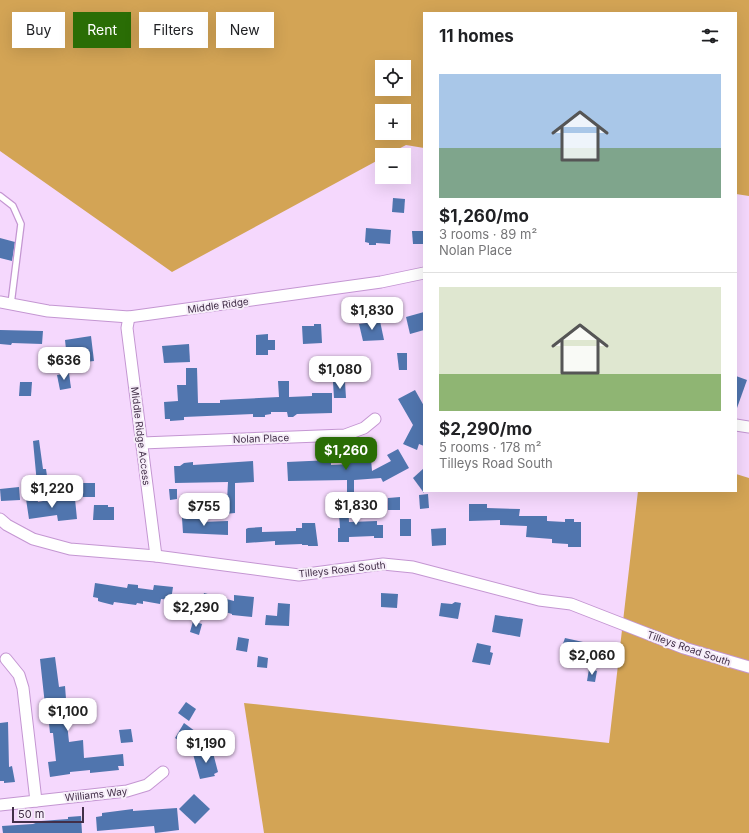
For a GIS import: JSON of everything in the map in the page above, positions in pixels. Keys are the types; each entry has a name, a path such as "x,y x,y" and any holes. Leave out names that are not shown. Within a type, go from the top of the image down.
{"street":[{"name":"Middle Ridge","path":"5,303 48,311 129,317 381,282 423,273"},
{"name":"Middle Ridge Access","path":"129,317 127,328 156,556"},
{"name":"Nolan Place","path":"142,443 345,435 364,428 375,419"},
{"path":"737,425 749,427"},
{"name":"Tilleys Road South","path":"0,519 7,525 33,539 70,549 156,556 299,575 383,564 413,567 539,600 571,604 684,648 749,668"},
{"path":"6,659 15,669 23,688 36,801"},
{"name":"Williams Way","path":"0,805 135,790 153,781 163,772"}],"lane":[{"name":"Middle Ridge","path":"0,196 13,206 21,224 5,303"}],"shaded area":[{"path":"0,0 749,0 749,196 737,194 737,12 423,12 423,148 406,145 400,148 375,148 375,162 172,272 0,151"},
{"path":"737,474 749,478 749,833 264,833 244,703 609,743 638,492 737,492"}],"building":[{"path":"393,198 405,199 404,213 392,212"},
{"path":"366,228 391,230 390,244 376,243 376,245 369,245 369,243 365,242"},
{"path":"412,231 423,231 423,244 413,244"},
{"path":"0,238 15,242 12,261 0,258"},
{"path":"423,312 423,330 410,334 406,317"},
{"path":"380,321 384,340 363,341 359,324"},
{"path":"314,324 321,324 322,343 303,344 302,326 314,326"},
{"path":"0,330 43,331 42,344 0,344"},
{"path":"268,334 268,340 275,340 275,350 268,350 268,355 256,355 256,335"},
{"path":"91,336 94,361 75,363 75,367 68,368 65,340"},
{"path":"189,344 190,362 164,363 162,346"},
{"path":"397,353 407,353 407,370 399,370"},
{"path":"334,357 334,367 316,369 316,358"},
{"path":"186,368 197,368 198,403 220,403 220,400 279,397 278,381 289,381 289,397 312,396 312,393 332,393 332,413 297,414 293,417 288,417 287,412 271,412 271,414 265,415 265,417 253,417 253,414 184,417 184,420 170,421 170,419 165,419 164,402 178,401 177,385 186,385"},
{"path":"69,373 71,388 60,390 57,375"},
{"path":"737,376 747,380 737,408"},
{"path":"20,382 32,382 31,396 19,396"},
{"path":"333,382 345,382 346,398 334,398"},
{"path":"415,390 423,404 423,446 419,444 417,450 403,444 413,425 398,399"},
{"path":"39,440 43,469 46,469 48,483 37,484 33,441"},
{"path":"398,449 409,468 383,482 381,478 354,480 354,495 347,495 347,480 288,481 287,462 331,460 331,465 350,464 350,460 371,459 372,471 391,461 387,455"},
{"path":"253,461 254,482 235,483 235,513 225,514 228,482 175,483 174,466 180,466 184,463 193,462 193,465"},
{"path":"423,469 423,492 413,478"},
{"path":"83,483 95,483 95,497 83,497"},
{"path":"19,487 20,500 1,501 0,489"},
{"path":"169,489 177,489 177,499 170,500"},
{"path":"428,494 429,508 420,509 419,495"},
{"path":"400,497 400,510 388,510 388,498"},
{"path":"37,498 38,502 75,499 77,519 58,521 57,515 29,519 26,499"},
{"path":"348,501 349,522 377,521 377,525 383,525 383,538 374,538 374,536 349,537 349,542 338,542 338,528 340,528 338,502"},
{"path":"469,504 487,504 487,508 520,509 519,516 547,516 547,521 565,522 565,519 574,519 574,522 581,522 581,547 568,547 568,544 552,543 552,539 526,537 527,526 500,525 500,520 469,521"},
{"path":"94,505 108,505 108,507 114,507 114,520 93,520"},
{"path":"201,516 201,522 228,521 228,535 183,533 182,518"},
{"path":"400,519 411,519 411,536 400,536"},
{"path":"302,523 315,523 318,546 308,546 302,544 275,545 275,541 246,543 246,529 248,528 262,527 262,532 296,531 296,528 302,528"},
{"path":"446,528 446,545 432,546 431,529"},
{"path":"95,583 127,588 128,584 138,585 138,588 153,590 154,585 173,587 171,600 161,599 160,604 143,601 143,604 137,603 136,605 114,602 113,605 98,601 98,598 93,597"},
{"path":"204,593 234,601 234,595 254,597 252,617 232,615 201,605"},
{"path":"381,593 398,594 397,608 381,607"},
{"path":"455,602 461,603 458,619 439,616 441,603 452,604"},
{"path":"278,603 290,604 289,626 265,625 266,615 277,616"},
{"path":"495,615 523,619 520,637 492,632"},
{"path":"193,621 202,624 199,635 190,632"},
{"path":"238,637 249,639 247,652 236,650"},
{"path":"565,638 583,642 576,662 564,658 566,654 560,652"},
{"path":"477,643 491,646 490,652 493,653 490,665 472,662"},
{"path":"258,656 268,658 267,668 257,667"},
{"path":"55,657 59,687 65,686 66,699 56,700 57,715 66,714 69,742 83,740 84,758 123,754 124,766 118,766 119,770 90,773 90,770 70,772 70,774 50,777 48,762 56,761 53,733 50,733 47,705 45,705 40,659"},
{"path":"589,669 597,671 595,682 587,681"},
{"path":"186,702 196,709 189,721 178,713"},
{"path":"8,722 9,767 12,766 15,782 4,783 4,781 0,781 0,723"},
{"path":"184,723 199,734 190,748 175,738"},
{"path":"131,729 133,742 121,743 119,730"},
{"path":"212,749 218,772 214,774 215,776 200,779 193,754"},
{"path":"194,794 210,809 195,824 179,809"},
{"path":"177,808 179,830 155,833 154,826 97,831 96,817 102,816 102,813 133,809 133,811"},
{"path":"81,816 82,833 3,833 2,826 33,824 41,821 68,819 68,817"}]}
